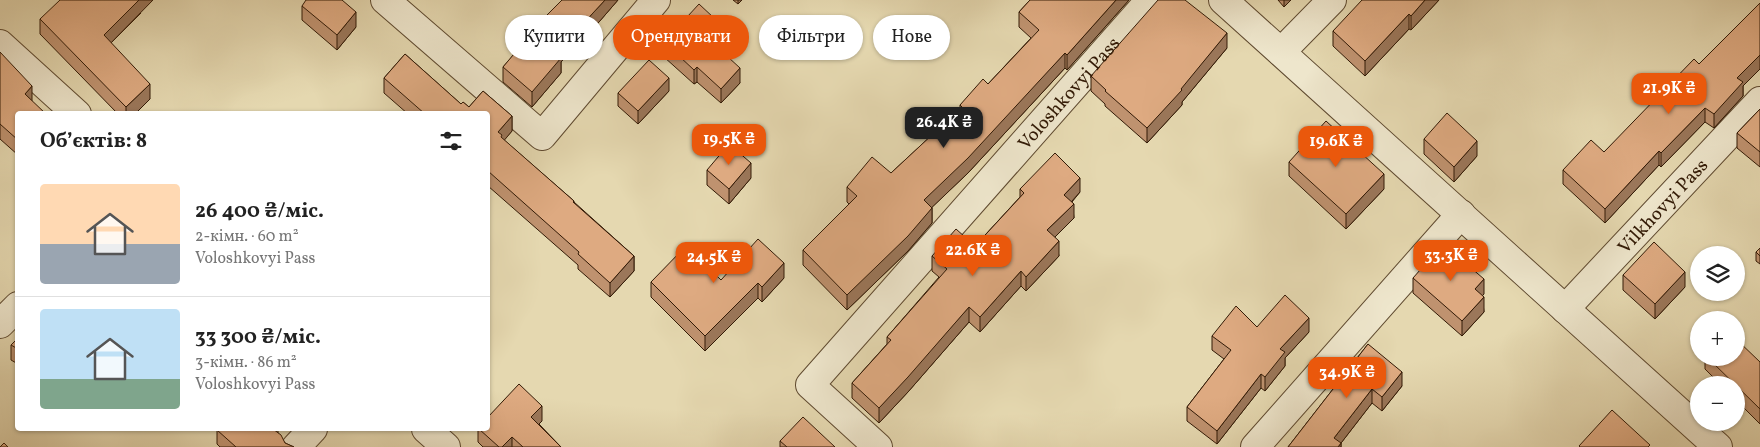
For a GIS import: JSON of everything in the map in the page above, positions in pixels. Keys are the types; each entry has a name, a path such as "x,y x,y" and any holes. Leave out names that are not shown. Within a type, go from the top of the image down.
{"street":[{"path":"385,0 542,136 656,0"},
{"name":"Voloshkovyi Pass","path":"878,447 810,385 1150,0"},
{"path":"1223,0 1566,309 1706,443"},
{"path":"1281,52 1332,0"},
{"path":"0,44 73,111"},
{"name":"Vilkhovyi Pass","path":"1566,309 1760,101"},
{"path":"1255,447 1460,214"},
{"path":"0,324 15,309"},
{"path":"296,447 311,431"},
{"path":"428,431 446,447"}],"building":[{"path":"60,0 139,0 104,35 150,84 126,107 40,19"},
{"path":"306,0 342,0 356,12 337,35 302,6"},
{"path":"562,0 605,0 591,15 547,15"},
{"path":"1030,0 1116,0 1067,55 1065,53 968,158 924,200 932,208 908,236 847,295 803,250 857,196 847,187 872,157 891,173 962,107 960,105 983,79 988,84 1039,30 1019,12"},
{"path":"1158,0 1185,0 1227,33 1182,90 1147,128 1091,76"},
{"path":"1362,0 1425,0 1411,16 1409,14 1365,61 1333,31"},
{"path":"1760,3 1760,55 1737,78 1743,82 1714,114 1705,108 1661,153 1659,151 1605,209 1563,170 1591,140 1604,152 1694,59 1699,64"},
{"path":"699,4 711,15 689,15"},
{"path":"0,52 32,86 25,94 43,111 15,111 15,137 0,124"},
{"path":"405,54 461,104 463,102 469,107 483,91 512,116 498,132 502,135 501,137 634,256 610,283 578,254 579,252 490,173 490,111 422,111 384,78"},
{"path":"509,60 559,60 532,92 503,67"},
{"path":"649,60 669,78 638,111 618,93"},
{"path":"683,60 731,60 740,68 721,89 697,67 694,70"},
{"path":"1760,109 1760,152 1737,133"},
{"path":"1447,113 1477,141 1454,167 1424,139"},
{"path":"1326,121 1384,174 1346,214 1289,162"},
{"path":"729,144 751,163 729,189 707,170"},
{"path":"1055,153 1080,178 1064,195 1074,204 1047,230 1059,241 1026,277 1021,271 980,317 969,307 879,408 852,383 891,340 887,337 947,269 932,256 956,229 975,246 1024,193 1020,189"},
{"path":"758,239 784,263 762,287 758,283 705,336 651,282 686,246 721,280"},
{"path":"1654,242 1685,272 1655,304 1623,275"},
{"path":"1443,244 1484,279 1475,289 1484,297 1462,321 1413,278"},
{"path":"1760,248 1760,256 1756,252"},
{"path":"1285,295 1309,318 1280,349 1285,352 1265,377 1261,374 1217,431 1187,407 1231,350 1212,336 1236,306 1257,327"},
{"path":"1368,344 1402,372 1382,397 1372,389 1334,438 1341,443 1338,447 1288,447"},
{"path":"1745,348 1760,362 1760,409 1745,394 1745,376 1726,376 1716,366 1745,366"},
{"path":"519,384 542,406 531,417 561,447 523,447 512,437 502,447 499,447 481,431 490,431 490,415"},
{"path":"1612,410 1650,445 1648,447 1580,447"},
{"path":"803,417 835,447 787,447 780,441"},
{"path":"218,431 276,431 281,435 285,443 294,447 236,447"},
{"path":"4,443 8,447 0,447"}]}
